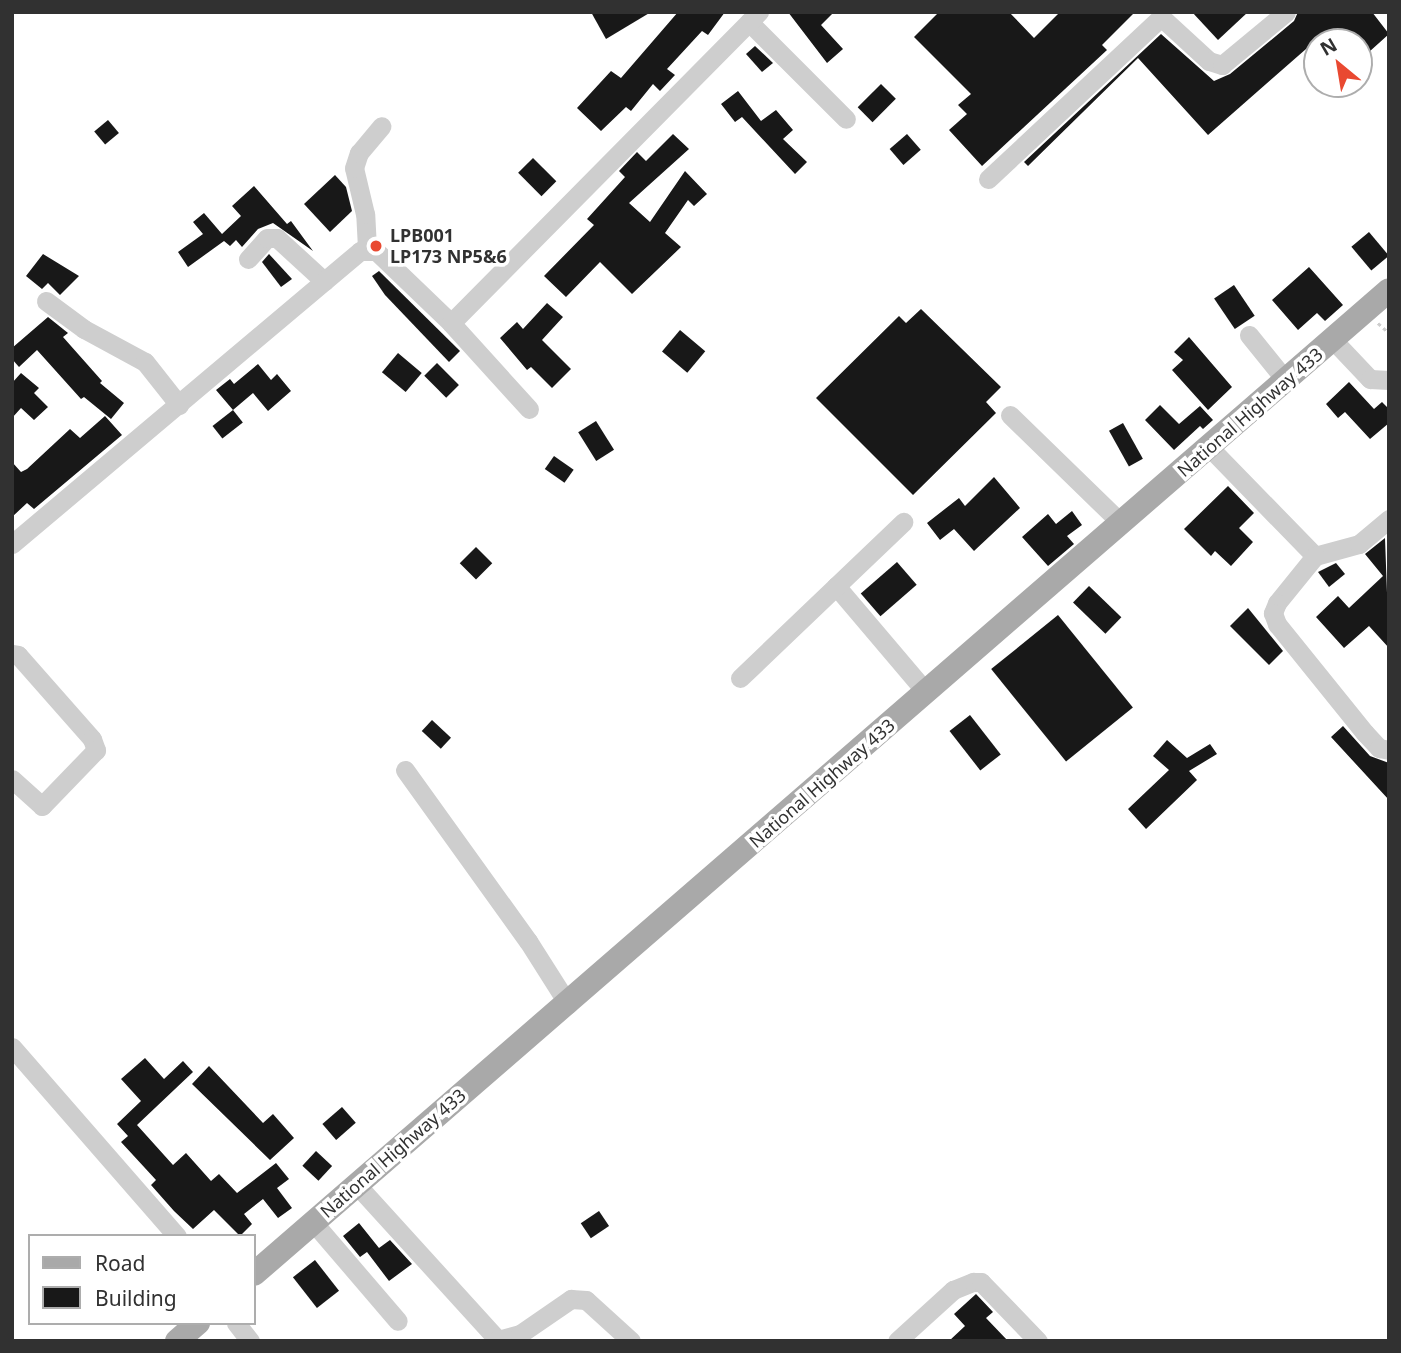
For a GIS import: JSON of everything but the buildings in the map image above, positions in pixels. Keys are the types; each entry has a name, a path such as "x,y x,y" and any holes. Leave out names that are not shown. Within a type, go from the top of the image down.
{"main road":[{"name":"National Highway 433","path":"256,1272 1287,382 1389,290"},
{"path":"177,1341 196,1325"}],"street":[{"path":"988,179 1161,17 1209,61 1222,65 1286,12"},
{"path":"451,323 754,17 846,118"},
{"path":"367,248 365,214 354,168 359,153 382,126"},
{"path":"248,259 267,238 277,238 324,281"},
{"path":"367,248 392,265 451,323 529,409"},
{"path":"12,544 324,281 367,248"},
{"path":"46,301 84,329 145,362 179,405"},
{"path":"1249,335 1287,382"},
{"path":"1333,340 1370,379 1389,380"},
{"path":"1010,415 1121,523"},
{"path":"1209,447 1315,556"},
{"path":"740,678 903,522"},
{"path":"1386,528 1359,544 1315,556 1277,603 1273,613 1277,625 1365,733 1380,748 1389,750"},
{"path":"836,586 926,692"},
{"path":"12,654 18,655 92,739 96,750 42,806 12,779"},
{"path":"405,770 520,930 568,1004"},
{"path":"12,1047 175,1234"},
{"path":"356,1184 498,1340 520,1334 571,1299 586,1300 631,1341"},
{"path":"313,1222 398,1321"},
{"path":"897,1341 953,1290 973,1282 981,1282 1038,1341"},
{"path":"238,1325 250,1341"}],"place":[{"name":"LPB001 LP173 NP5&6","path":"376,246"}]}
